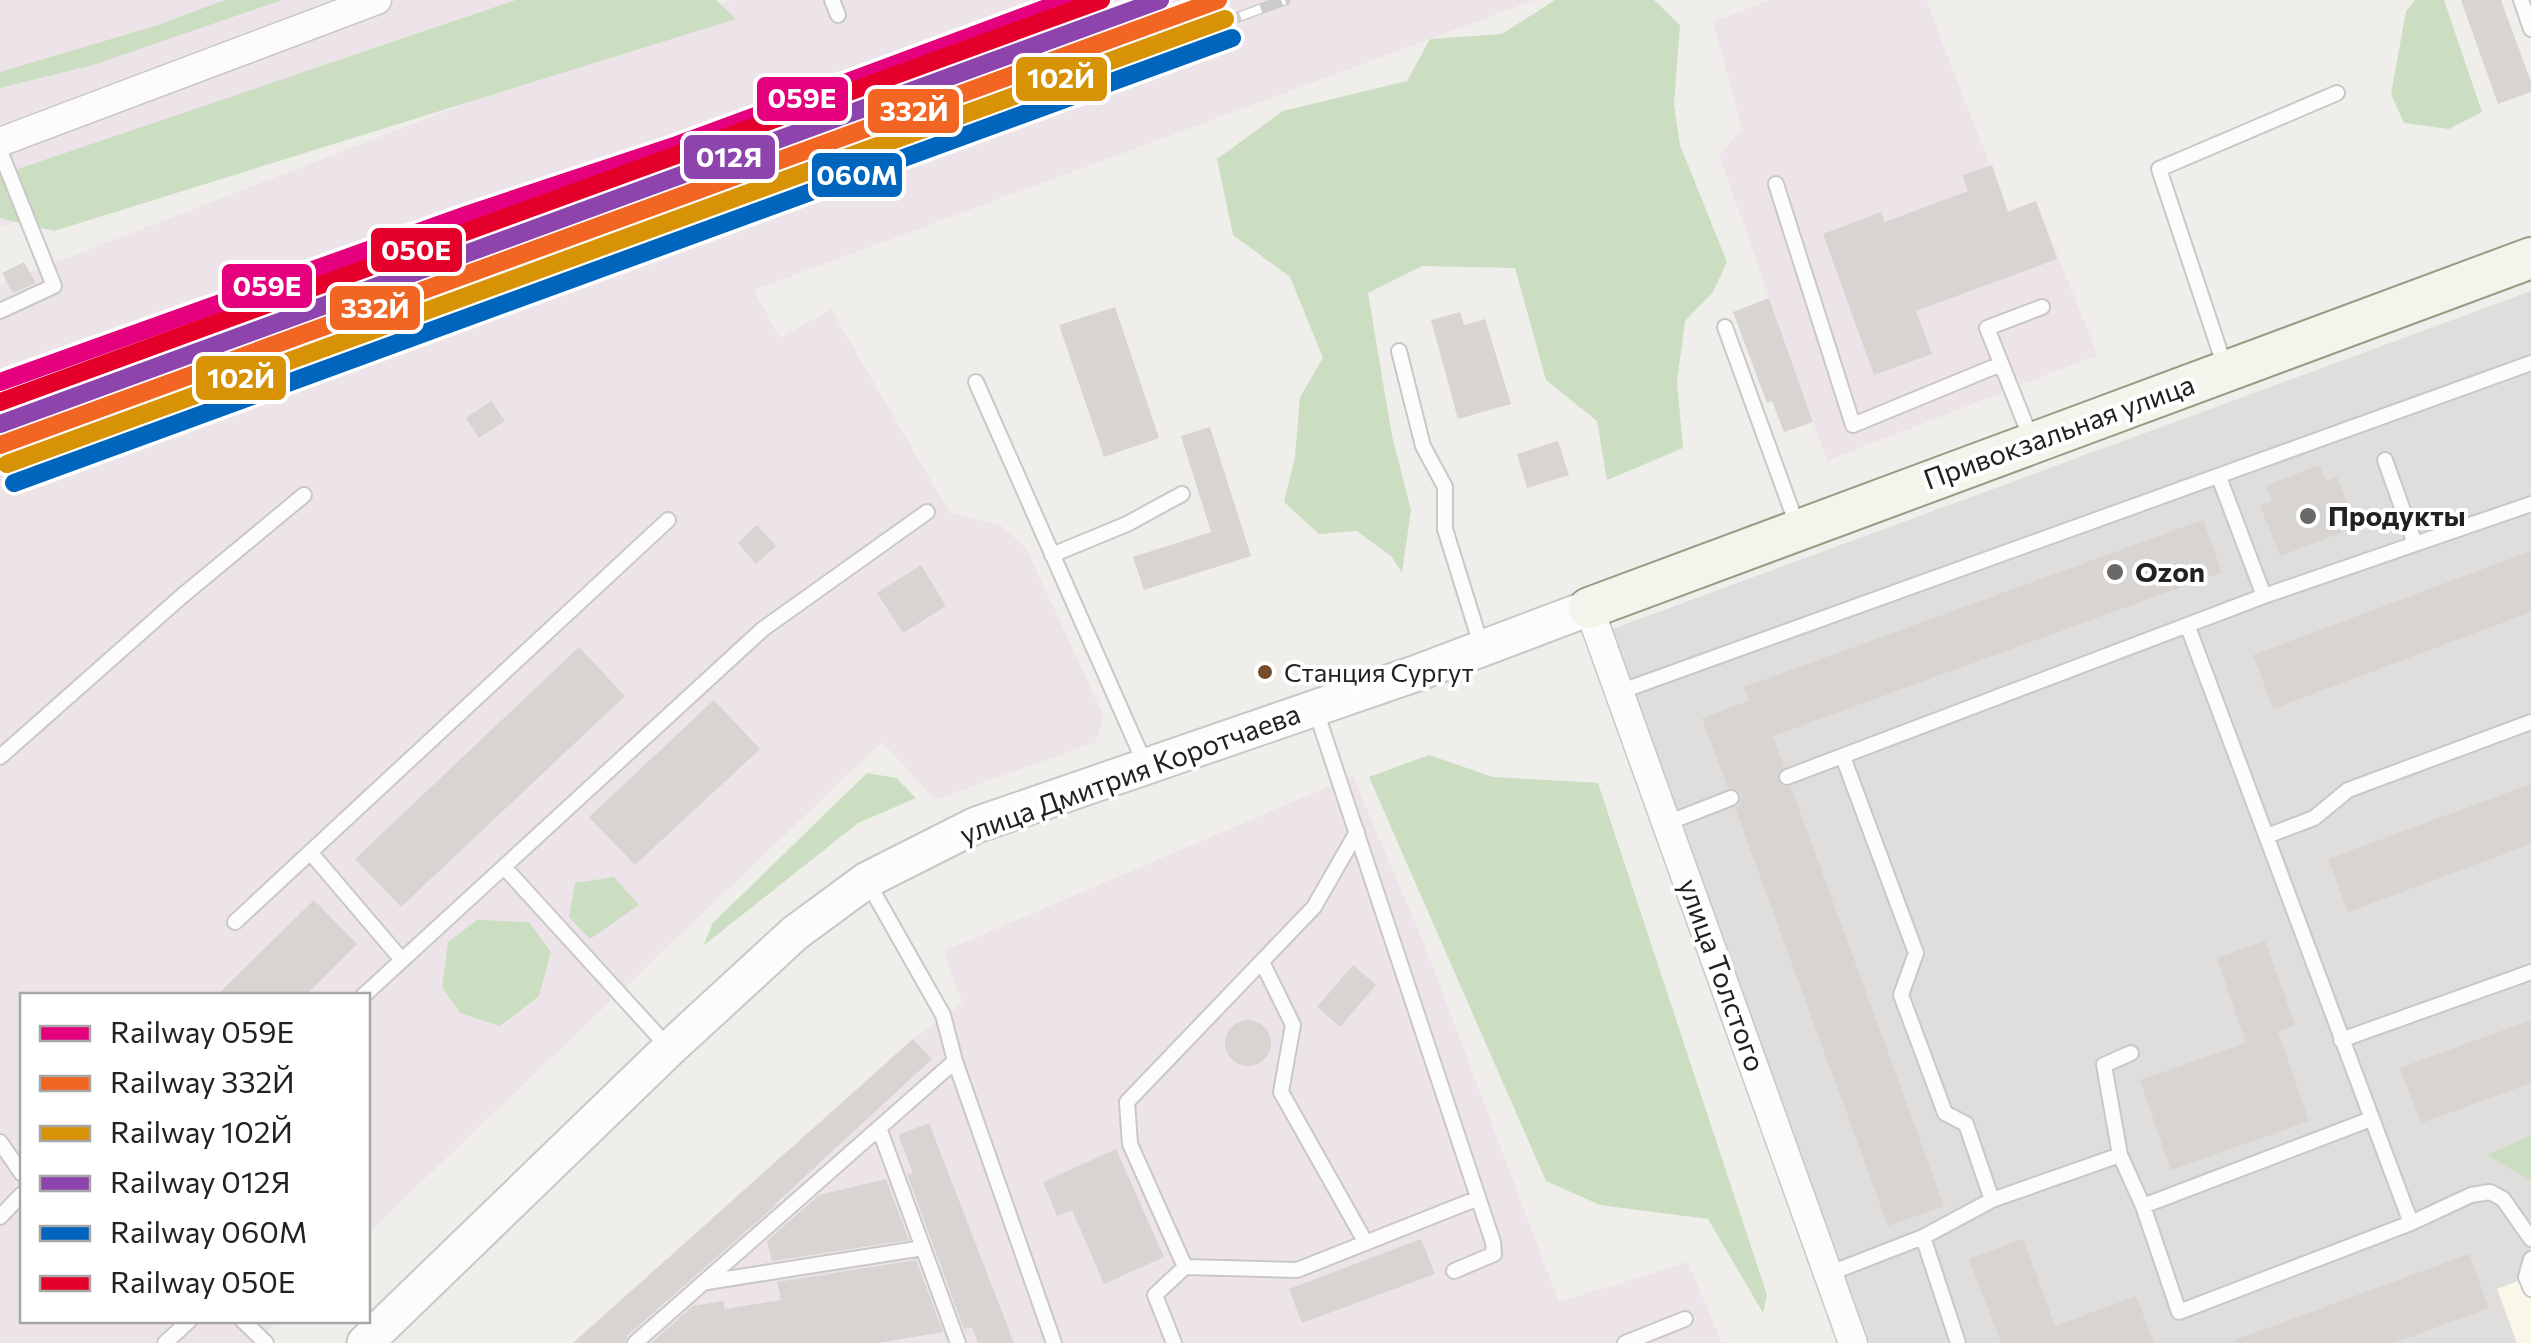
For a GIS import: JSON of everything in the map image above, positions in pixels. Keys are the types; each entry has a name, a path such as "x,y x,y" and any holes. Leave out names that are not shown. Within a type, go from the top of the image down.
{"main road":[{"name":"Привокзальная улица","path":"1588,608 2531,258"}],"street":[{"path":"0,142 377,0"},
{"name":"улица Дмитрия Коротчаева","path":"365,1343 794,933 867,880 976,825 1482,649 1588,608"},
{"name":"улица Толстого","path":"1588,608 1850,1342"}],"lane":[{"path":"2521,0 2531,29"},
{"path":"2226,370 2158,169 2337,93"},
{"path":"0,151 54,286 0,311"},
{"path":"1776,184 1853,424 2002,364"},
{"path":"2032,442 1987,328 2042,307"},
{"path":"1725,328 1800,530"},
{"path":"1399,351 1422,446 1445,487 1445,529 1482,649"},
{"path":"1619,692 2531,363"},
{"path":"976,382 1146,767"},
{"path":"2385,460 2415,544"},
{"path":"2220,477 2264,596"},
{"path":"1052,555 1127,524 1182,494"},
{"path":"0,757 182,596 304,495"},
{"path":"1788,778 2264,596 2531,504"},
{"path":"366,993 763,628 927,512"},
{"path":"235,922 668,520"},
{"path":"2188,627 2411,1223"},
{"path":"1315,707 1494,1254 1454,1271"},
{"path":"2267,836 2314,818 2348,790 2531,722"},
{"path":"1842,757 1916,954 1900,995 1945,1112 1966,1124 1992,1200"},
{"path":"1667,823 1731,798"},
{"path":"1186,1266 1130,1144 1128,1102 1314,907 1357,832"},
{"path":"310,852 402,960"},
{"path":"505,868 669,1049"},
{"path":"867,880 942,1015 1054,1343"},
{"path":"1262,962 1293,1025 1281,1092 1366,1243"},
{"path":"2341,1040 2531,972"},
{"path":"2131,1054 2104,1065 2120,1155 2143,1206 2178,1312 2411,1223 2471,1195 2490,1192 2502,1199 2531,1238"},
{"path":"635,1343 955,1061"},
{"path":"2143,1206 2371,1119"},
{"path":"879,1128 958,1343"},
{"path":"0,1142 20,1171"},
{"path":"1828,1274 1923,1237 1992,1200 2120,1155"},
{"path":"0,1217 20,1196"},
{"path":"1174,1343 1155,1295 1186,1266 1296,1270 1476,1198"},
{"path":"1923,1237 1958,1343"},
{"path":"703,1283 923,1248"},
{"path":"2531,1259 2526,1277 2531,1289"},
{"path":"1625,1343 1685,1319"},
{"path":"165,1343 187,1323"},
{"path":"245,1323 266,1343"}],"shaded area":[{"path":"0,0 632,0 0,227"},
{"path":"732,0 1535,0 754,290 780,338 831,309 950,513 999,524 1026,548 1104,716 1096,742 935,800 882,742 370,1231 370,993 20,993 20,1323 276,1323 255,1343 0,1343 0,284"},
{"path":"1770,0 1926,0 2008,211 2036,201 2098,355 1827,461 1719,155 1742,129 1713,22"},
{"path":"2531,291 2531,1343 1868,1343 1607,631"},
{"path":"1353,776 1425,946 1559,1302 1688,1262 1722,1343 573,1343 913,1039 962,1003 944,951"},
{"path":"2531,1276 2531,1343 2517,1343 2497,1289"}],"green space":[{"path":"225,0 282,0 93,65 0,88 0,72 155,26"},
{"path":"516,0 716,0 736,19 54,231 0,218 0,175"},
{"path":"1555,0 1654,0 1680,25 1674,105 1680,145 1727,262 1713,292 1685,321 1677,382 1683,448 1607,480 1597,421 1546,380 1515,268 1422,266 1368,293 1392,436 1411,510 1402,573 1392,557 1357,531 1319,534 1284,502 1295,457 1300,397 1323,358 1290,277 1233,235 1217,159 1283,111 1407,81 1430,39 1502,34"},
{"path":"2415,0 2444,0 2482,112 2449,129 2404,123 2391,94 2406,11"},
{"path":"1429,755 1493,777 1598,783 1767,1295 1763,1313 1708,1219 1600,1205 1546,1181 1369,777"},
{"path":"867,773 896,778 916,798 858,823 703,946 713,923"},
{"path":"614,877 639,905 590,939 569,917 575,883"},
{"path":"477,920 529,922 551,952 539,996 500,1026 460,1013 442,987 448,942"},
{"path":"2531,1135 2531,1181 2487,1155"}],"building":[{"path":"2461,0 2501,0 2531,82 2531,92 2498,104"},
{"path":"1992,165 2008,212 2036,201 2057,259 1916,311 1932,354 1874,375 1823,234 1881,212 1885,222 1968,191 1962,175"},
{"path":"24,262 36,283 13,293 2,273"},
{"path":"1769,298 1813,422 1784,432 1772,401 1767,403 1733,312"},
{"path":"1115,307 1159,438 1104,457 1059,325"},
{"path":"1460,312 1464,325 1485,319 1511,404 1458,419 1431,320"},
{"path":"491,401 505,421 479,438 466,418"},
{"path":"1210,427 1251,556 1144,590 1133,557 1211,532 1181,436"},
{"path":"1558,441 1569,475 1527,488 1517,454"},
{"name":"Продукты","path":"2319,465 2326,481 2337,477 2356,527 2280,556 2260,505 2272,501 2266,486"},
{"path":"2203,520 2222,572 1773,736 1784,767 1778,771 1777,780 1781,786 1791,787 1944,1206 1888,1226 1735,808 1741,795 1737,789 1728,788 1702,718 1749,701 1744,687"},
{"path":"757,525 776,546 756,564 738,543"},
{"path":"2531,551 2531,612 2273,709 2253,655"},
{"path":"921,565 946,606 903,633 877,593"},
{"path":"579,647 625,696 401,907 355,859"},
{"path":"714,700 760,749 635,865 589,817"},
{"path":"2531,784 2531,844 2348,912 2328,859"},
{"path":"314,900 357,944 308,993 219,993"},
{"path":"2265,941 2295,1025 2278,1032 2309,1121 2171,1170 2140,1080 2246,1043 2217,958"},
{"path":"1353,965 1376,985 1340,1027 1317,1007"},
{"path":"1248,1020 1264,1027 1271,1043 1264,1059 1248,1066 1232,1059 1225,1043 1232,1027"},
{"path":"2531,1020 2531,1083 2421,1123 2400,1068"},
{"path":"913,1039 932,1059 773,1206 776,1205 628,1335 625,1343 573,1343"},
{"path":"929,1123 1014,1343 978,1343 972,1327 964,1329 907,1174 913,1173 898,1135"},
{"path":"1116,1149 1164,1257 1104,1284 1072,1210 1057,1216 1043,1182"},
{"path":"886,1179 909,1240 772,1261 767,1241 819,1195"},
{"path":"1421,1239 1435,1274 1302,1323 1289,1289"},
{"path":"2023,1239 2055,1326 2136,1296 2154,1343 2001,1343 1969,1259"},
{"path":"2469,1254 2489,1308 2393,1343 2235,1343 2235,1340"},
{"path":"916,1260 943,1332 878,1343 651,1343 693,1306 723,1301 725,1309 781,1300 777,1282"}],"railway":[{"path":"0,468 1285,0"}],"rail line":[{"name":"059Е","path":"0,382 469,214 677,145 1068,0"},
{"name":"050Е","path":"0,402 1101,0"},
{"name":"012Я","path":"0,424 1160,0"},
{"name":"332Й","path":"0,445 1218,0"},
{"name":"102Й","path":"7,464 1225,19"},
{"name":"060М","path":"14,483 1232,38"}],"place":[{"name":"Продукты","path":"2308,516"},
{"name":"Ozon","path":"2115,572"},
{"name":"Станция Сургут","path":"1265,672"}]}
